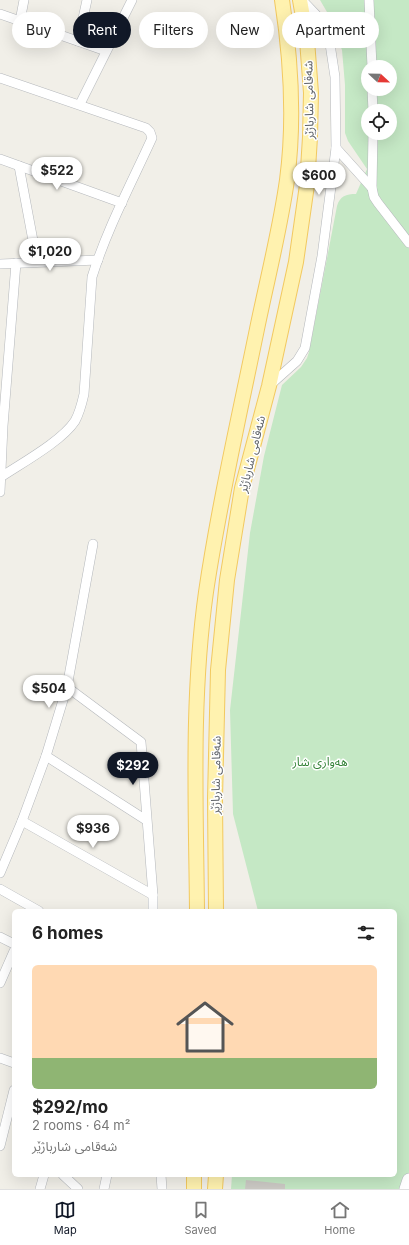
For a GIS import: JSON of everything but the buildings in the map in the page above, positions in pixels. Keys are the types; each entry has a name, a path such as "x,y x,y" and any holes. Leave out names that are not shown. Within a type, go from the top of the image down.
{"main road":[{"name":"شەقامی شارباژێر","path":"196,909 196,702 206,594 223,490 287,180 290,137 291,82 282,0"},
{"name":"شەقامی شارباژێر","path":"216,909 215,800 218,670 230,564 242,488 269,386 296,262 307,185 311,93 307,40 301,0"},
{"path":"211,561 230,564"},
{"path":"194,1177 194,1189"},
{"path":"215,1189 216,1177"}],"street":[{"path":"22,12 24,0"},
{"path":"84,12 87,0"},
{"path":"80,104 132,0"},
{"path":"269,386 297,361 305,348 322,256 336,148 335,77 330,44 324,23 301,0"},
{"path":"369,0 372,60"},
{"path":"0,14 12,18"},
{"path":"98,48 106,51"},
{"path":"0,78 80,104 146,128 150,132 152,138 122,203 92,277 84,394 75,420 67,431 57,440 1,477"},
{"path":"373,140 372,188 374,197 409,243"},
{"path":"336,148 372,188"},
{"path":"0,159 122,203"},
{"path":"19,166 37,262"},
{"path":"0,264 98,260"},
{"path":"0,492 2,426 16,263"},
{"path":"0,340 10,340"},
{"path":"0,873 22,821 46,756 67,687 93,544"},
{"path":"67,687 141,742 153,909"},
{"path":"46,756 146,820"},
{"path":"22,821 153,896"},
{"path":"0,889 35,909"},
{"path":"0,937 12,943"},
{"path":"0,983 12,956"},
{"path":"0,1058 12,1062"},
{"path":"0,1146 12,1098"},
{"path":"40,1189 43,1177"},
{"path":"65,1177 78,1189"},
{"path":"104,1189 107,1177"},
{"path":"161,1177 162,1189"},
{"path":"406,1189 409,1180"}],"green space":[{"name":"هەواری شار","path":"320,0 409,0 409,1189 231,1189 232,1177 397,1177 397,909 257,909 233,814 230,710 250,533 264,456 282,385 301,367 309,352 337,206 344,196 356,194 367,169 348,141 345,133 345,85 341,48 379,48 379,12 327,12"}]}
